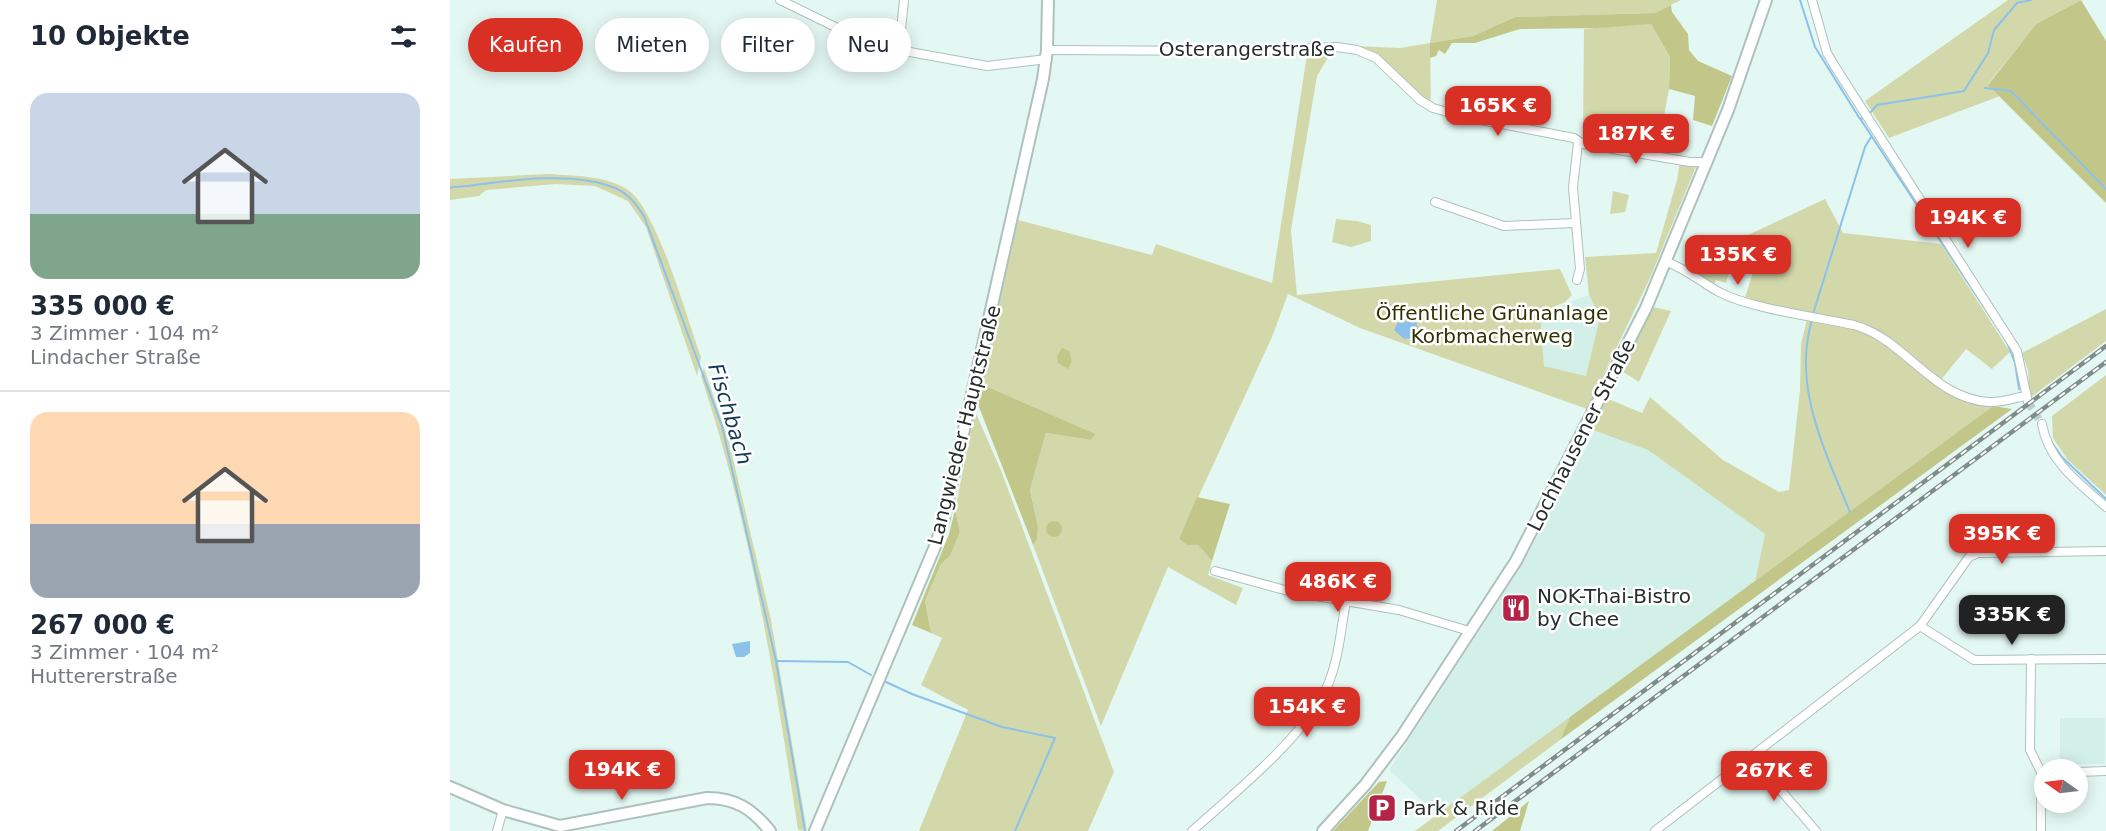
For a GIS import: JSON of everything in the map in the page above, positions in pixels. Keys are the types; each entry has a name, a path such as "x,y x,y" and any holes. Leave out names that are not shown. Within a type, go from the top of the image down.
{"street":[{"name":"Osterangerstraße","path":"780,0 827,23"},
{"path":"902,18 904,0"},
{"name":"Langwieder Hauptstraße","path":"815,831 936,544 944,518 1047,54 1048,0"},
{"name":"Lochhausener Straße","path":"1323,831 1379,768 1516,561 1626,349 1667,262 1746,63 1766,0"},
{"path":"1667,262 1693,274 1719,292 1735,298 1872,331 1929,377 1965,396 1987,402 2027,399 2022,363 2013,343 1827,53 1812,0"},
{"name":"Osterangerstraße","path":"911,52 987,66 1047,54 1337,47 1376,58 1420,100 1433,108 1465,117 1574,138 1578,143 1690,162 1707,162"},
{"path":"1577,280 1580,269 1574,223 1573,187 1578,143"},
{"path":"1435,202 1504,226 1574,223"},
{"path":"2042,424 2044,439 2060,464 2106,507"},
{"path":"1655,831 1920,626 1969,557 1978,553 2106,551"},
{"path":"1215,571 1258,585 1399,610 1469,632"},
{"path":"1192,831 1274,756 1318,703 1332,673 1346,601"},
{"path":"1920,626 1974,660 2106,659"},
{"path":"2031,659 2030,750 2035,759"},
{"path":"1752,757 1816,831"},
{"path":"2088,772 2106,771"},
{"path":"450,787 503,810 560,826 707,798 723,798 737,802 755,813 770,831"},
{"path":"497,831 503,810"},
{"path":"2041,831 2042,813"}],"shaded area":[{"path":"1589,295 1600,317 1587,376 1544,366 1540,313"},
{"path":"1595,431 1648,450 1765,534 1755,581 1438,815 1389,770 1517,573"},
{"path":"2060,718 2105,718 2105,764 2088,764 2088,759 2060,759"}],"green space":[{"path":"1437,0 1681,0 1655,13 1515,17 1473,36 1430,43"},
{"path":"2008,0 2081,0 2036,24 1988,84 2000,96 1889,138 1865,101"},
{"path":"2081,0 2106,41 2106,203 1988,85 2036,24"},
{"path":"1671,5 1672,12 1688,34 1689,50 1698,61 1732,76 1712,126 1693,120 1695,96 1669,89 1670,57 1651,24 1598,28 1520,29 1475,43 1452,43 1445,54 1439,50 1436,56 1430,58 1430,43 1473,36 1515,17 1655,13"},
{"path":"1651,24 1670,57 1669,89 1658,148 1583,135 1584,29"},
{"name":"Öffentliche Grünanlage Korbmacherweg","path":"1430,43 1431,112 1382,66 1360,54 1333,49 1317,76 1291,230 1297,295 1560,269 1572,295 1565,302 1540,313 1544,366 1586,376 1600,317 1589,295 1585,257 1656,253 1677,180 1680,161 1697,164 1650,278 1587,409 1360,328 1288,294 1272,337 1179,539 1187,545 1198,545 1212,561 1208,575 1243,588 1236,605 1168,567 1101,726 1033,545 1037,540 1038,527 1030,490 1046,433 1091,440 1096,434 981,384 1018,220 1152,255 1156,244 1272,283 1308,48 1261,47 1309,44 1400,48"},
{"path":"548,174 610,181 628,190 639,201 660,242 701,357 697,376 646,227 628,201 595,186 556,184 486,190 479,196 450,200 450,179"},
{"path":"1613,191 1629,195 1625,212 1610,214"},
{"path":"1825,199 1843,233 1941,244 2010,352 1992,369 1966,349 1940,381 1884,336 1744,301 1757,259 1747,256 1743,267 1732,263 1726,283 1716,280 1713,287 1682,266"},
{"path":"1336,219 1371,225 1371,241 1351,247 1332,242"},
{"path":"1653,307 1671,311 1639,382 1620,370"},
{"path":"2106,309 2106,341 2030,398 2028,370 2022,353"},
{"path":"1808,316 1862,329 1875,335 1964,398 1993,406 1755,581 1765,534 1648,450 1590,429 1606,398 1642,413 1650,397 1723,460 1779,492 1789,490 1800,390 1801,344"},
{"path":"1062,348 1069,351 1072,361 1068,369 1058,363 1057,356"},
{"path":"704,368 729,442 771,620 807,831 798,830 759,601 734,487 701,376"},
{"path":"2106,375 2106,495 2067,459 2053,438 2052,416"},
{"path":"981,384 1096,434 1091,440 1046,433 1030,490 1038,527 1037,540 1033,545 977,402"},
{"path":"1993,406 2012,409 1560,740 1570,717"},
{"path":"975,411 1002,473 1114,772 1088,831 919,831 968,710 921,685 942,638 931,633 925,601 941,564 950,556 960,532 955,510"},
{"path":"1197,497 1230,504 1212,561 1198,545 1187,545 1179,539"},
{"path":"955,510 960,532 950,556 941,564 925,601 931,633 912,625 949,534"},
{"path":"1051,521 1057,521 1062,529 1060,535 1051,537 1046,532 1046,526"},
{"path":"1570,717 1560,740 1438,831 1415,831"},
{"path":"1387,781 1368,831 1333,831 1379,782"},
{"path":"1529,801 1520,831 1492,831"}],"water":[{"path":"1416,321 1420,337 1404,339 1394,330 1398,322"},
{"path":"750,641 750,653 744,657 736,657 732,644"}],"waterway":[{"path":"1800,0 1815,47 1860,119 1864,118"},
{"path":"1869,114 1877,105 1964,91 1988,53 1994,30 2017,3 2031,0"},
{"path":"1985,88 2011,91 2106,189"},
{"path":"1861,120 2001,333"},
{"path":"1813,314 1865,147 1871,137"},
{"name":"Fischbach","path":"450,188 542,178 581,180 620,190 632,200 644,216 722,426 776,661 805,831"},
{"path":"1812,320 1807,345 1806,369 1809,394 1822,442 1850,512"},
{"path":"2006,340 2015,363 2019,389"},
{"path":"2050,440 2062,457 2106,499"},
{"path":"776,661 848,662 871,675"},
{"name":"Fischbach","path":"886,682 1002,727 1055,738 1015,831"}],"tunnel":[{"path":"2028,402 2042,424"}],"railway":[{"path":"1456,831 2106,346"},
{"path":"1475,831 2106,362"}],"place":[{"name":"NOK-Thai-Bistro by Chee","path":"1516,608"},
{"name":"Park & Ride","path":"1382,808"}]}
